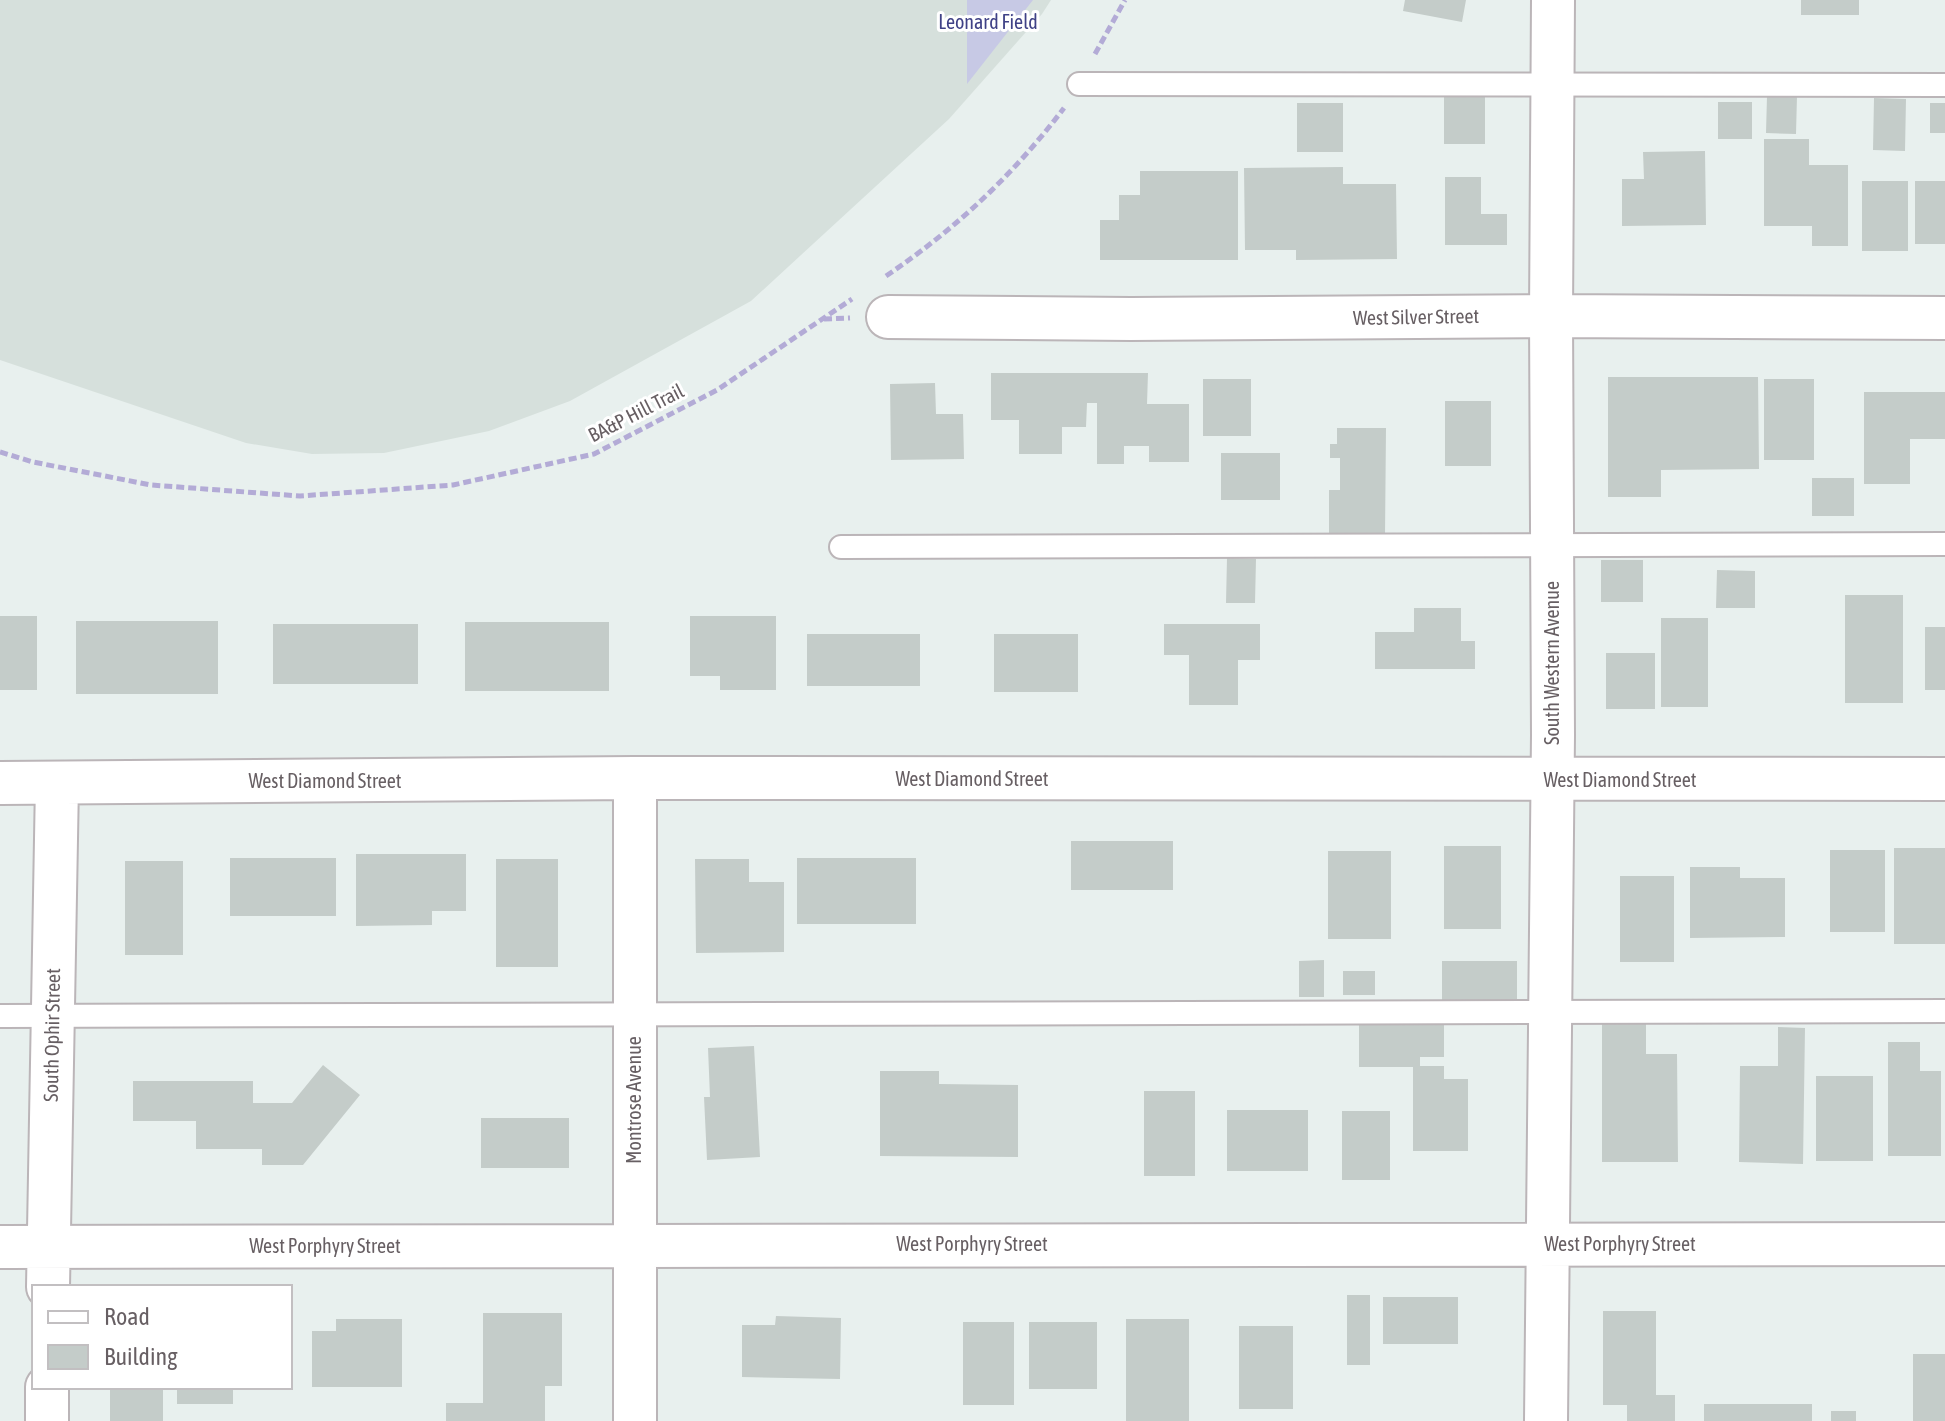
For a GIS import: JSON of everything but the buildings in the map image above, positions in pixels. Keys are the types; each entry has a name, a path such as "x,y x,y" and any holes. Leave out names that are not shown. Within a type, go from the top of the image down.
{"street":[{"name":"South Western Avenue","path":"1546,1421 1552,781 1553,0"},
{"name":"West Silver Street","path":"876,297 1131,319 1551,316 1945,318"},
{"name":"West Diamond Street","path":"0,783 635,778 1945,779"},
{"name":"Montrose Avenue","path":"635,778 635,1421"},
{"name":"South Ophir Street","path":"48,1267 57,783"},
{"name":"West Porphyry Street","path":"0,1247 48,1267 634,1245 1945,1244"},
{"path":"47,1389 47,1421"}],"lane":[{"path":"1079,84 1945,85"},
{"path":"841,547 1945,544"},
{"path":"0,1016 1945,1011"}],"path":[{"name":"BA&P Hill Trail","path":"0,452 33,462 166,487 300,496 453,485 594,454 717,390 876,297 959,223 1029,153 1070,100 1125,0"}],"shaded area":[{"path":"0,0 1051,0 949,119 751,301 570,401 489,431 384,453 312,454 246,443 0,360"}],"green space":[{"name":"Leonard Field","path":"967,0 1033,0 967,84"}]}
